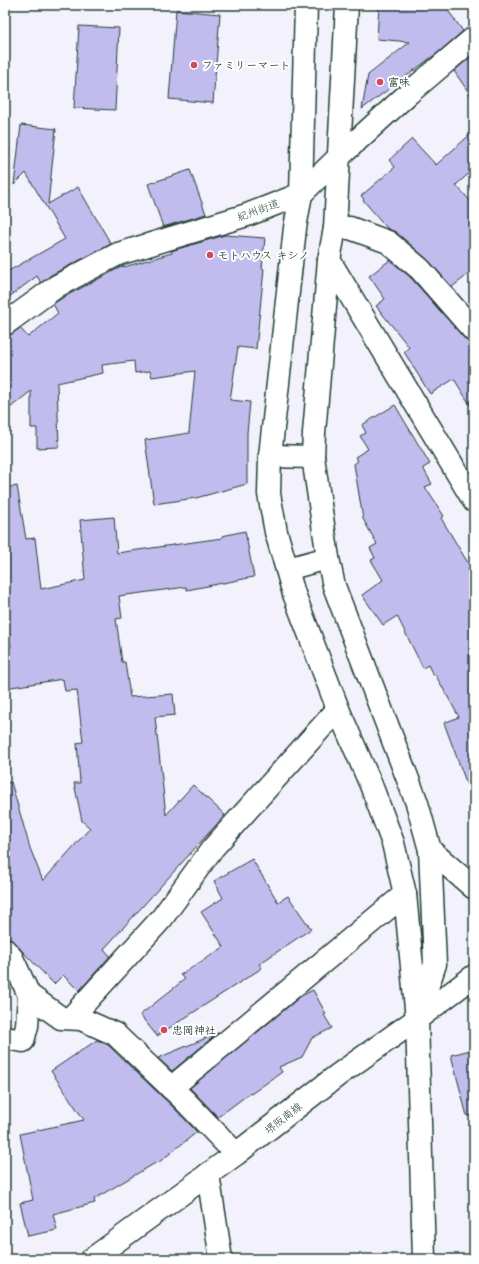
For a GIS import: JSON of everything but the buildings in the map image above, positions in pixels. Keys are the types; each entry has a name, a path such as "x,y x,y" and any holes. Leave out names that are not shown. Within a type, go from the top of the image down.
{"street":[{"path":"306,5 301,194 295,228 270,456 269,494 276,532 294,594 338,709 371,786 393,843 405,894 417,1019 424,1259"},
{"path":"348,5 335,228 330,260 313,457 328,558 334,586 417,803 430,850 435,964 417,1019"},
{"name":"紀州街道","path":"5,324 57,286 118,254 247,215 301,194 409,93 474,38"},
{"path":"335,228 350,228 388,242 420,269 474,330"},
{"path":"330,260 474,502"},
{"path":"270,456 313,457"},
{"path":"287,569 328,558"},
{"path":"71,1018 162,918 212,849 338,709"},
{"path":"430,850 474,888"},
{"path":"172,1088 405,894"},
{"path":"5,950 12,958 29,995 27,1026 23,1041 5,1038"},
{"name":"堺阪南線","path":"92,1259 236,1154 338,1075 417,1019 474,976"},
{"path":"29,995 61,1018 81,1019 115,1034 172,1088 236,1154"},
{"path":"208,1174 221,1259"}],"place":[{"name":"ファミリーマート","path":"194,65"},
{"name":"富味","path":"380,82"},
{"name":"モトハウス キシノ","path":"210,255"},
{"name":"忠岡神社","path":"164,1030"}]}
